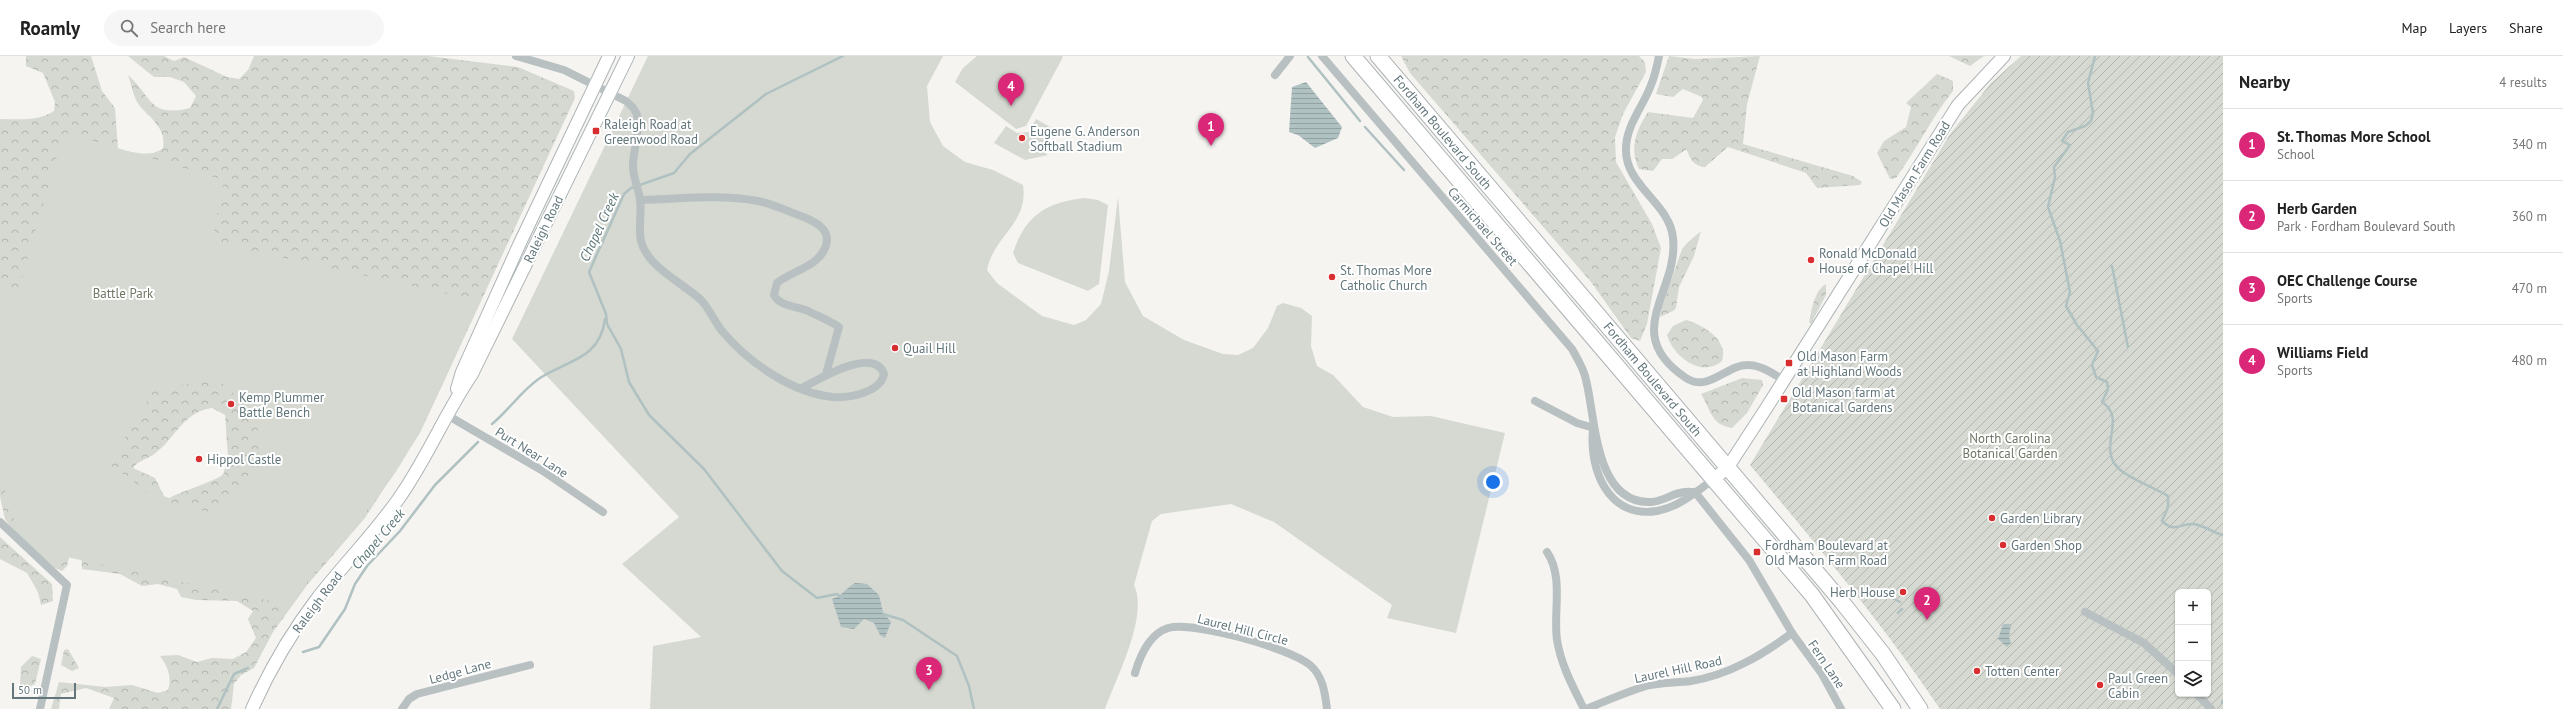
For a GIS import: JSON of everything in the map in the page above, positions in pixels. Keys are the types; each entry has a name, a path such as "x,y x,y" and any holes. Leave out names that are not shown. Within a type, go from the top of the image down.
{"highway":[{"name":"Fordham Boulevard South","path":"1353,56 1812,595 1892,709"},
{"name":"Fordham Boulevard South","path":"1378,56 1846,607 1883,654 1920,709"}],"main road":[{"name":"Raleigh Road","path":"252,709 295,630 316,600 397,501 419,468 454,400 462,372 519,245 609,56"},
{"name":"Raleigh Road","path":"454,400 472,374 609,92 628,56"},
{"name":"Old Mason Farm Road","path":"1713,480 1728,467 1958,105 2004,56"}],"street":[{"path":"516,56 564,70 626,101 636,114 633,165 634,177 640,200 641,242 653,261 702,301 722,331 745,356 802,388 833,397 850,396 878,385 884,374 879,366 865,363 842,368 826,374 802,388"},
{"path":"1275,75 1290,56"},
{"name":"Carmichael Street","path":"1322,56 1572,349 1585,378 1594,428 1609,478 1625,496 1648,502 1680,492 1695,492"},
{"path":"1659,56 1651,86 1628,131 1626,149 1629,170 1670,225 1673,237 1674,251 1653,328 1657,344 1671,366 1687,379 1695,382 1716,379 1739,366 1748,364 1758,366 1784,380"},
{"path":"640,200 705,197 760,202 811,220 822,227 826,236 823,253 808,265 777,283 774,295 781,303 809,312 813,316 839,327 826,374"},
{"path":"1536,401 1577,423 1594,428"},
{"name":"Purt Near Lane","path":"447,415 543,471 603,512"},
{"name":"Old Mason Farm Road","path":"1695,492 1713,480"},
{"path":"1695,492 1749,560 1792,633"},
{"path":"0,522 67,585 40,709"},
{"path":"1547,552 1555,568 1556,621 1560,651 1571,682 1585,709"},
{"path":"2085,612 2144,643 2175,671"},
{"name":"Laurel Hill Circle","path":"1134,673 1148,643 1166,629 1178,627 1216,632 1261,643 1296,656 1311,666 1325,688 1327,709"},
{"name":"Laurel Hill Road","path":"1585,709 1647,686 1668,682 1692,681 1731,670 1772,648 1792,633"},
{"name":"Fern Lane","path":"1792,633 1822,674 1841,709"},
{"name":"Ledge Lane","path":"402,709 409,699 417,694 530,665"},
{"path":"2200,697 2211,709"}],"green space":[{"path":"26,56 91,56 102,91 115,108 118,149 148,154 163,148 162,134 155,122 137,102 128,75 153,104 159,108 176,110 190,108 196,96 184,82 170,77 154,77 128,56 164,56 174,61 184,57 227,77 239,79 248,70 254,56 428,56 518,67 574,91 575,98 420,433 365,518 308,584 273,632 254,668 241,675 234,684 231,709 109,709 114,698 86,688 61,694 59,709 51,709 59,682 105,687 132,685 158,693 168,690 170,681 167,668 160,656 178,655 197,662 212,658 233,659 246,652 256,638 248,619 253,611 237,601 196,600 181,597 177,589 158,584 142,586 120,574 82,569 81,550 74,537 67,566 62,571 55,568 14,532 5,519 0,497 0,119 28,119 48,115 54,111 55,102 43,73 26,66","holes":["212,408 225,415 228,458 223,475 210,482 169,498 164,496 155,478 133,468 142,460 161,449 180,427 193,415"]},
{"path":"648,56 943,56 927,86 930,122 943,146 965,162 993,170 1023,185 1021,209 1016,219 996,247 987,270 997,283 1042,316 1074,325 1086,320 1101,304 1109,271 1118,197 1125,282 1143,316 1184,340 1223,354 1238,355 1253,348 1268,328 1277,306 1283,303 1301,308 1312,316 1311,346 1317,366 1333,375 1363,407 1393,417 1431,416 1505,433 1456,633 1387,618 1392,605 1274,522 1231,504 1161,514 1152,521 1134,585 1138,598 1134,630 1123,664 1105,709 650,709 653,646 701,637 622,564 679,517 512,339"},
{"path":"977,56 1063,57 1026,126 1016,129 955,82 963,68"},
{"path":"1401,56 1639,56 1645,62 1646,72 1623,114 1615,137 1616,162 1652,224 1661,248 1647,324 1640,341 1631,338 1591,282 1410,73"},
{"path":"1669,56 1695,59 1760,56 1747,104 1743,144 1853,176 1862,182 1860,185 1817,188 1806,173 1728,147 1705,167 1698,166 1693,162 1687,149 1672,159 1662,159 1653,171 1639,169 1634,154 1635,140 1640,126 1648,112 1693,118 1703,100 1702,97 1683,89 1673,97 1656,94"},
{"path":"1949,56 1984,56 1970,66"},
{"name":"North Carolina Botanical Garden","path":"2021,56 2223,56 2223,709 1940,709 1872,615 1824,554 1750,465 1950,134 1991,83"},
{"path":"1937,74 1953,81 1953,91 1938,111 1896,178 1890,179 1877,153 1884,141 1906,127 1911,107 1906,103"},
{"name":"Eugene G. Anderson Softball Stadium","path":"1036,119 1052,128 1040,149 1048,155 1025,160 994,143 1006,126 1017,133 1029,132"},
{"name":"Battle Park","path":"64,132 224,180 212,242 480,301 442,387 421,429 397,470 385,488 358,522 289,605 62,556 60,564 35,545 15,522 0,475 0,291 18,292","holes":["216,378 257,415 260,471 216,513 164,504 109,464 153,391"]},
{"path":"1085,198 1098,200 1108,205 1099,284 1088,291 1018,263 1013,253 1024,229 1031,220 1049,207 1071,200"},
{"path":"1701,231 1694,256 1679,287 1676,308 1660,317 1661,309 1682,249"},
{"path":"1826,284 1826,295 1811,324 1809,322 1814,301 1819,291"},
{"path":"1686,320 1693,322 1713,334 1722,346 1722,361 1714,366 1697,366 1689,363 1675,350 1667,335 1673,326"},
{"path":"1742,378 1762,380 1763,385 1747,413 1732,428 1720,424 1712,416 1701,394"},
{"path":"0,537 52,584 53,601 41,605 38,592 27,573 0,559"},
{"path":"68,649 79,668 72,671 61,665 64,650"},
{"path":"32,656 41,659 35,684 27,688 20,687 21,667"}],"shaded area":[{"path":"1306,82 1342,127 1338,138 1315,148 1298,135 1289,132 1292,87"},
{"path":"855,583 867,584 879,595 883,612 891,622 885,638 880,635 874,623 864,619 854,629 841,627 832,599 839,596"},
{"path":"2003,624 2011,624 2009,637 2011,643 2007,647 1998,639"}],"waterway":[{"name":"Chapel Creek","path":"606,314 589,272 624,194 631,188 674,173 690,154 766,94 843,56"},
{"path":"2095,56 2088,83 2093,113 2091,121 2085,126 2068,132 2062,141 2070,145 2054,167 2055,177 2048,207 2060,241 2070,292 2066,306 2077,325 2098,351 2092,365 2096,377 2107,382 2108,389 2102,402 2109,409 2112,417 2113,425 2110,452 2113,461 2124,473 2168,496 2168,507 2162,521 2167,525 2171,527 2178,527 2193,524 2205,527 2223,535"},
{"path":"1308,57 1360,121"},
{"path":"1365,127 1404,170"},
{"path":"2112,266 2128,347"},
{"path":"606,314 607,324 621,349 629,382 649,415 704,469 782,571 817,598 837,594 842,598"},
{"name":"Chapel Creek","path":"492,424 533,383 581,357 590,350 597,343 602,332 605,319"},
{"name":"Chapel Creek","path":"303,652 319,647 345,609 355,584 367,566 400,531 435,485 478,442"},
{"path":"1894,599 1900,602"},
{"path":"1898,613 1902,609"},
{"path":"883,614 903,620 957,656 969,686 974,709"},
{"name":"Chapel Creek","path":"217,709 234,674 248,668"}],"place":[{"name":"Williams Field","path":"1011,106"},
{"name":"Raleigh Road at Greenwood Road","path":"596,131"},
{"name":"Eugene G. Anderson Softball Stadium","path":"1022,138"},
{"name":"St. Thomas More School","path":"1211,146"},
{"name":"Ronald McDonald House of Chapel Hill","path":"1811,260"},
{"name":"St. Thomas More Catholic Church","path":"1332,277"},
{"name":"Quail Hill","path":"895,348"},
{"name":"Old Mason Farm at Highland Woods","path":"1789,363"},
{"name":"Old Mason farm at Botanical Gardens","path":"1784,399"},
{"name":"Kemp Plummer Battle Bench","path":"231,404"},
{"name":"Hippol Castle","path":"199,459"},
{"name":"Garden Library","path":"1992,518"},
{"name":"Garden Shop","path":"2003,545"},
{"name":"Fordham Boulevard at Old Mason Farm Road","path":"1757,552"},
{"name":"Herb House","path":"1903,592"},
{"name":"Herb Garden","path":"1927,620"},
{"name":"Totten Center","path":"1977,671"},
{"name":"Paul Green Cabin","path":"2100,685"},
{"name":"OEC Challenge Course","path":"929,690"}]}
